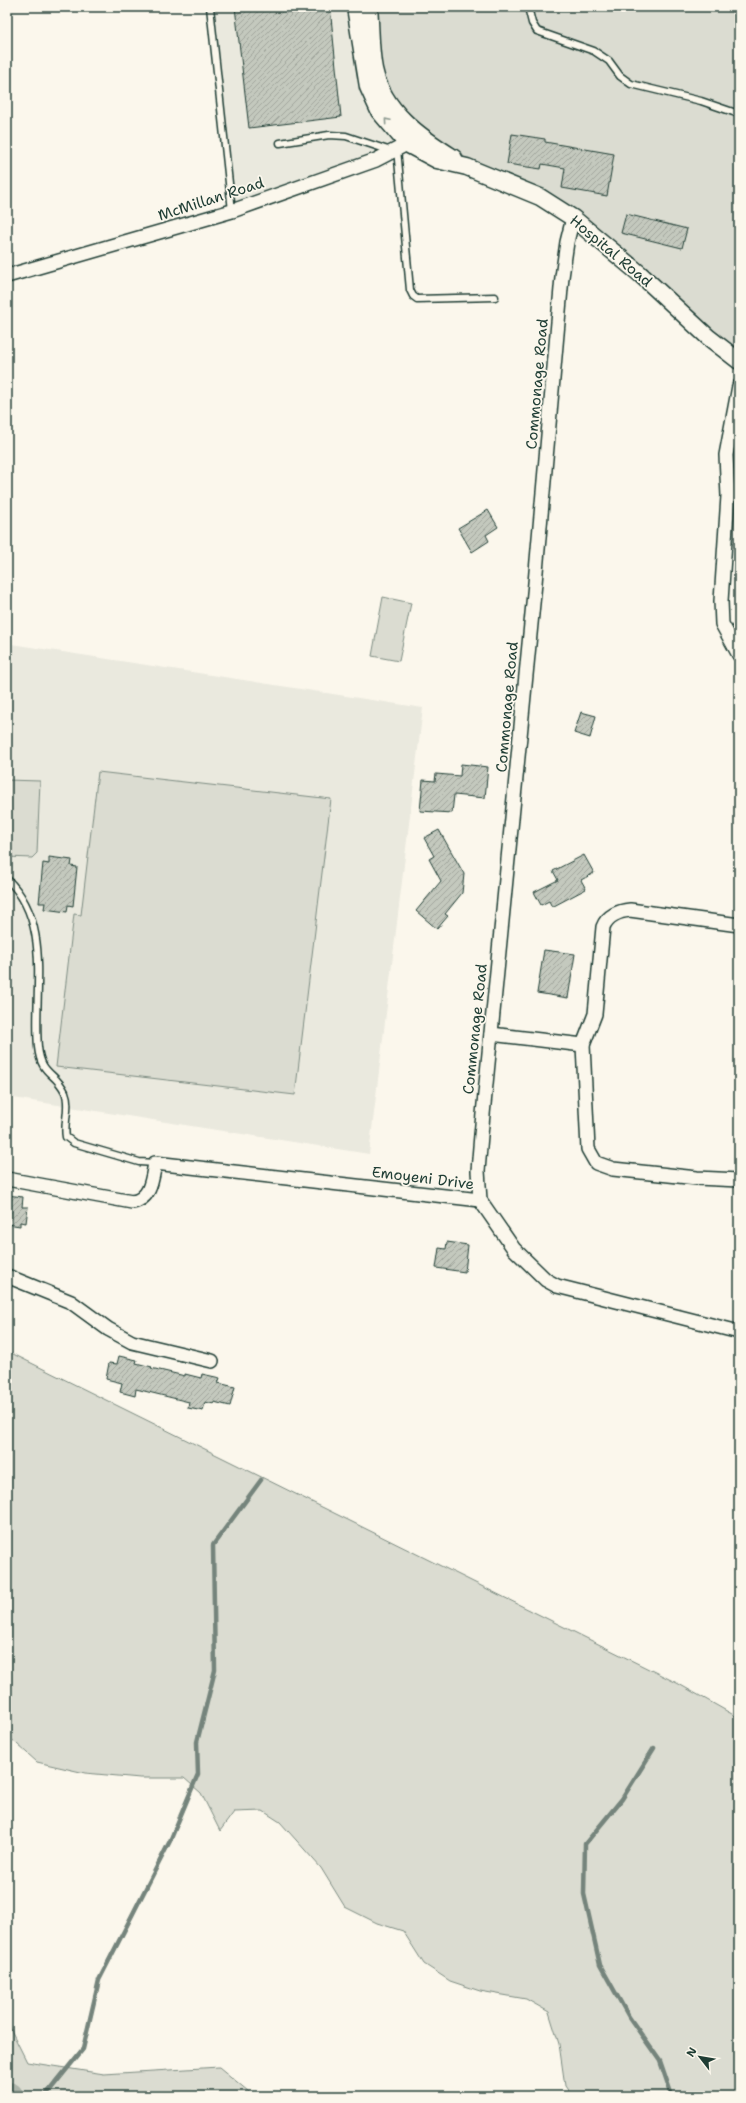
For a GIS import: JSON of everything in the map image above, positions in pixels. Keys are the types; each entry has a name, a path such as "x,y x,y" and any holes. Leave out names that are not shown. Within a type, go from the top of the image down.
{"street":[{"name":"Hospital Road","path":"356,7 368,87 379,111 403,144 467,167 540,197 573,218 640,274 708,337 739,361"},
{"name":"Hospital Road","path":"369,7 374,69 383,93 395,111 403,144"},
{"name":"McMillan Road","path":"7,276 232,211 341,174 376,160 403,144"},
{"name":"Commonage Road","path":"480,1200 478,1171 535,583 562,277 567,242 573,218"},
{"path":"739,386 726,455 728,496 720,602 722,624 739,655"},
{"path":"739,925 630,910 624,910 611,916 605,922 603,927 595,1014 582,1045 588,1150 596,1162 613,1169 697,1178 739,1180"},
{"path":"491,1034 582,1045"},
{"path":"7,1178 132,1202 142,1199 147,1193 155,1163"},
{"name":"Emoyeni Drive","path":"155,1163 480,1200 514,1249 546,1280 557,1286 739,1332"},
{"path":"7,1276 71,1302 108,1329 132,1342 212,1361"}],"lane":[{"path":"210,7 232,211"},
{"path":"528,7 532,23 537,31 594,51 609,61 620,76 631,84 701,101 739,114"},
{"path":"280,143 329,135 403,144 412,296 417,299 495,297"},
{"path":"7,879 19,894 28,910 35,935 39,957 38,1047 41,1064 44,1070 58,1082 65,1092 67,1100 66,1137 74,1143 139,1162 155,1163"}],"shaded area":[{"path":"210,7 369,7 407,144 232,211"},
{"path":"369,7 739,7 739,361 573,218 467,167 383,93"},
{"path":"383,597 411,603 399,661 372,656"},
{"path":"7,607 11,644 423,708 369,1154 7,1097"},
{"path":"98,772 331,799 295,1095 56,1067 74,914 81,915"},
{"path":"7,780 40,781 37,853 32,858 7,857"},
{"path":"7,1351 677,1683 739,1718 739,2096 572,2096 565,2086 559,2044 549,2012 526,1999 480,1991 450,1981 424,1964 403,1931 377,1923 345,1907 321,1868 280,1822 263,1811 234,1812 220,1831 201,1793 184,1778 140,1778 85,1773 37,1762 7,1735"},
{"path":"7,2022 27,2062 104,2074 219,2067 254,2096 7,2096"}],"building":[{"path":"235,7 330,7 341,117 249,128"},
{"path":"512,134 545,139 545,142 614,154 607,196 562,188 565,168 542,164 541,169 507,164"},
{"path":"626,214 687,229 682,248 621,233"},
{"path":"488,510 498,527 486,535 489,541 472,552 458,528"},
{"path":"581,712 596,716 590,738 574,733"},
{"path":"461,764 488,767 485,798 454,795 452,813 420,811 423,780 435,781 436,774 460,776"},
{"path":"439,830 464,874 462,893 445,914 448,916 437,929 416,911 441,881 429,859 434,856 424,838"},
{"path":"584,855 594,873 581,880 586,889 552,907 549,901 541,905 534,892 558,880 553,871"},
{"path":"49,857 72,860 71,866 77,867 73,906 68,905 67,912 44,909 45,903 39,903 43,863 49,864"},
{"path":"544,950 575,954 568,998 537,993"},
{"path":"7,1195 23,1197 22,1207 28,1207 26,1223 20,1222 20,1226 7,1224"},
{"path":"447,1242 468,1245 465,1272 436,1268 439,1248 446,1249"},
{"path":"119,1356 137,1360 136,1363 152,1367 151,1368 185,1376 185,1374 201,1378 202,1374 220,1378 218,1383 235,1387 230,1406 214,1402 214,1404 205,1402 203,1411 188,1408 189,1402 136,1389 135,1396 120,1392 122,1383 106,1379 109,1363 117,1364"}],"waterway":[{"path":"45,2096 83,2049 99,1980 170,1841 198,1774 197,1742 215,1670 213,1545 261,1480"},
{"path":"654,1748 622,1799 585,1844 584,1894 600,1965 629,2017 660,2061 672,2096"}]}
